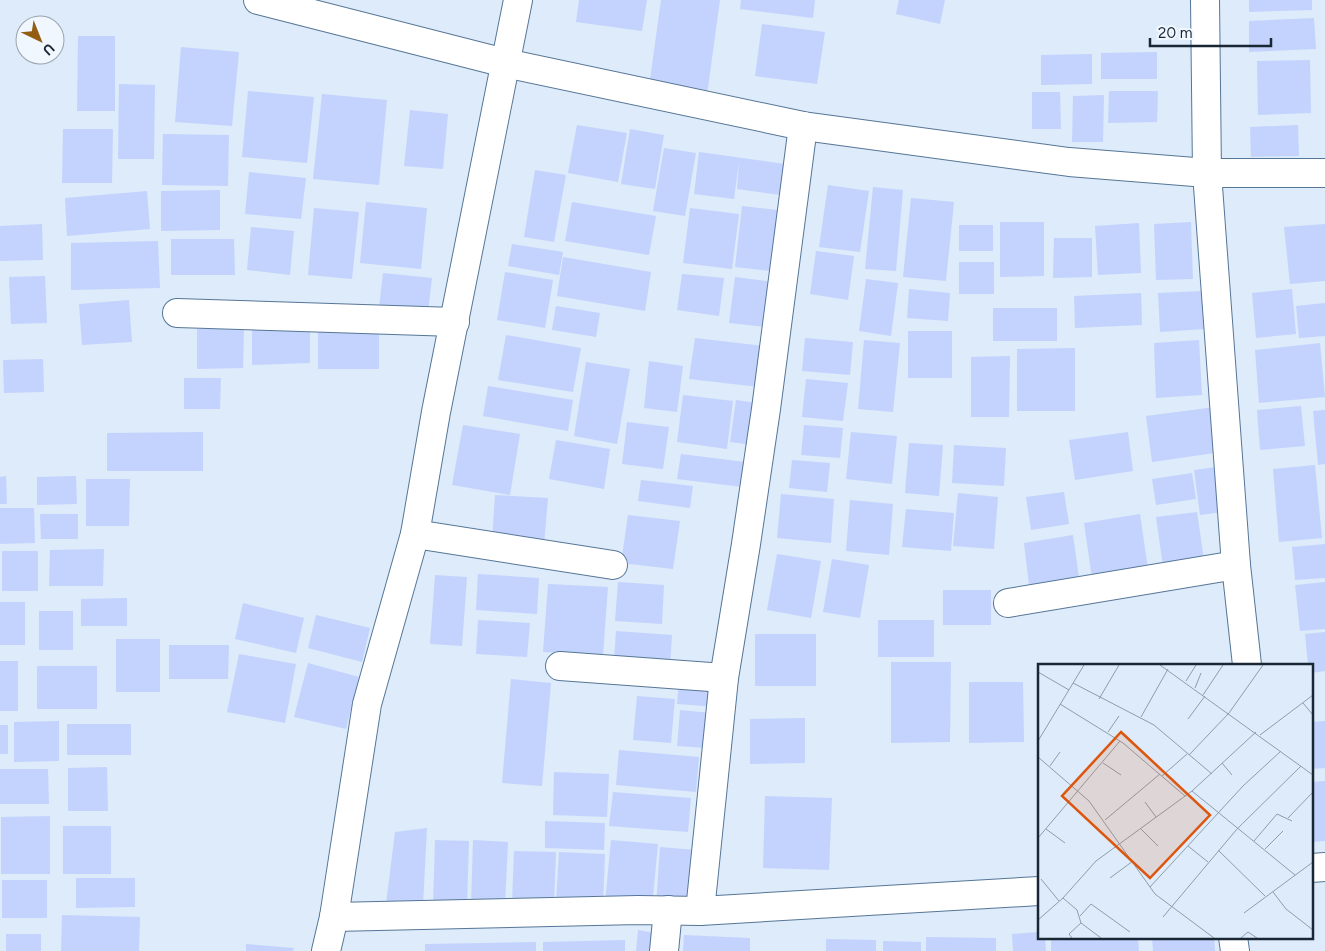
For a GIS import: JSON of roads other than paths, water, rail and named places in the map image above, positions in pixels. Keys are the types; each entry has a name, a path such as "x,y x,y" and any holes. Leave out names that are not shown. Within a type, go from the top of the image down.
{"street":[{"path":"326,951 334,917 367,704 415,534 436,412 518,0"},
{"path":"1205,0 1207,173 1236,565 1246,664"},
{"path":"265,1 505,63 803,126 1068,162 1207,173 1325,173"},
{"path":"700,911 724,678 765,418 803,126"},
{"path":"177,313 455,322"},
{"path":"415,534 613,565"},
{"path":"1008,603 1236,565"},
{"path":"560,666 724,678"},
{"path":"1312,868 1325,867"},
{"path":"334,917 668,910 700,911 1038,892"},
{"path":"664,951 668,910"},
{"path":"1233,938 1235,951"}]}
